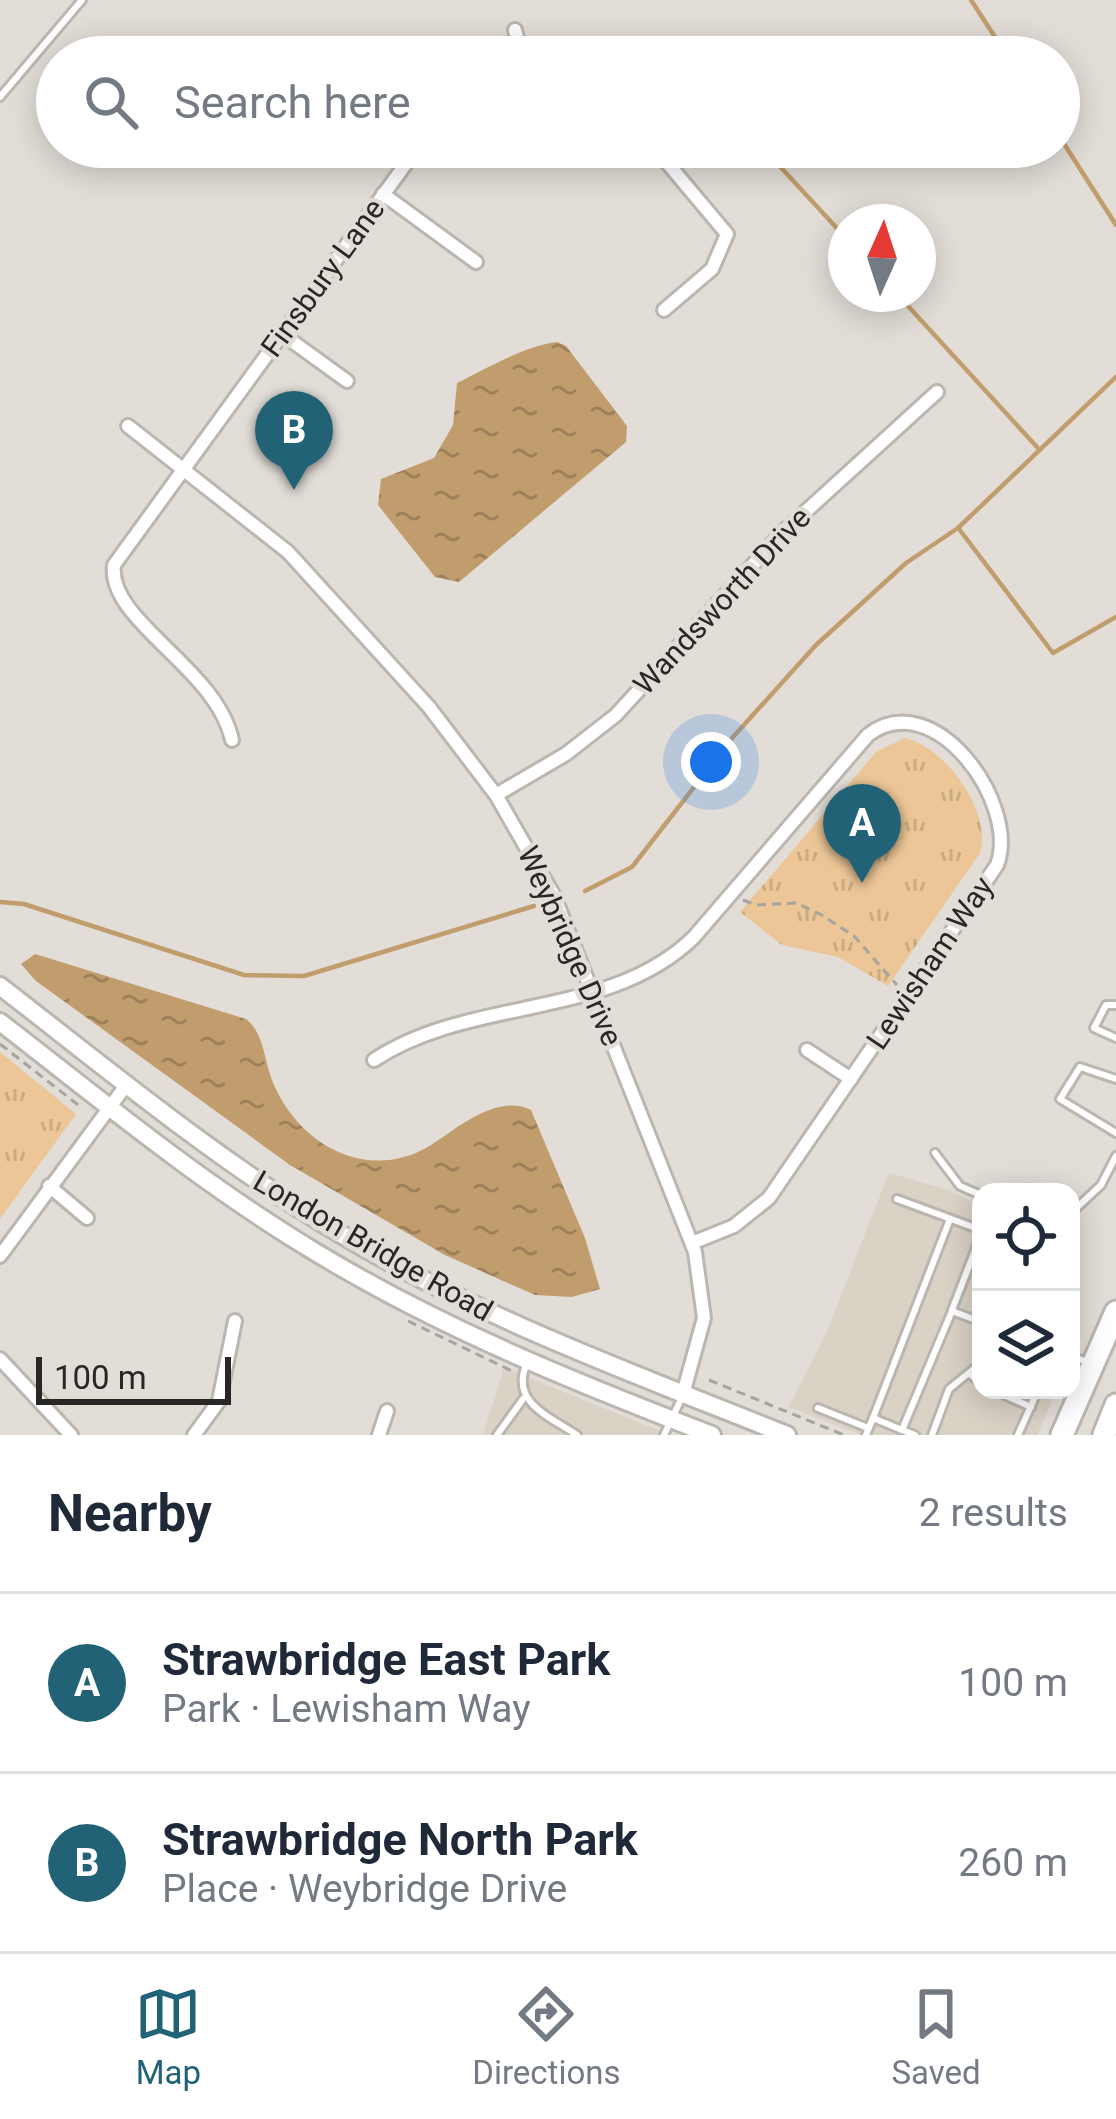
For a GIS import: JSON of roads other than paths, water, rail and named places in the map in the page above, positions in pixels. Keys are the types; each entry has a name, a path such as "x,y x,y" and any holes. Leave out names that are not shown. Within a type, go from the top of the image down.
{"highway":[{"path":"1062,1435 1081,1360 1116,1312"},
{"path":"1104,1435 1116,1406"}],"main road":[{"name":"London Bridge Road","path":"0,986 279,1196 403,1269 519,1327 787,1435"},
{"name":"London Bridge Road","path":"0,1022 206,1180 313,1251 527,1362 668,1427 712,1435"}],"street":[{"path":"515,30 517,36"},
{"name":"Finsbury Lane","path":"232,740 214,695 175,650 124,608 113,586 119,554 402,168"},
{"path":"664,310 712,269 727,234 672,168"},
{"path":"383,194 476,262"},
{"path":"282,334 346,381"},
{"name":"Wandsworth Drive","path":"496,794 566,754 616,716 781,534 938,392"},
{"name":"Weybridge Drive","path":"128,426 288,551 429,706 496,794 544,876 692,1243 704,1318 683,1394"},
{"name":"Lewisham Way","path":"592,989 649,971 681,950 868,735 889,722 926,724 970,767 998,810 1002,851 769,1198 734,1226 692,1243"},
{"path":"374,1060 443,1026 592,989"},
{"path":"807,1050 850,1079"},
{"path":"0,1256 127,1084"},
{"path":"49,1186 87,1218"},
{"path":"194,1435 220,1401 235,1321"},
{"path":"0,1358 71,1435"},
{"path":"379,1435 387,1411"}],"lane":[{"path":"52,36 82,0"},
{"path":"0,97 36,54"},
{"path":"1116,1005 1106,1005 1094,1028 1116,1038"},
{"path":"1116,1079 1080,1067 1060,1099 1116,1132"},
{"path":"935,1153 960,1186 972,1191"},
{"path":"1080,1205 1101,1185 1116,1156"},
{"path":"897,1199 972,1229"},
{"path":"818,1408 867,1431 950,1219"},
{"path":"902,1430 972,1257"},
{"path":"952,1311 972,1319"},
{"path":"527,1362 519,1383 524,1398 577,1435"},
{"path":"932,1435 949,1389 956,1379 971,1376"},
{"path":"668,1427 683,1394"},
{"path":"497,1435 524,1398"},
{"path":"1013,1399 1030,1407"},
{"path":"1018,1435 1034,1399"},
{"path":"873,1418 915,1435"}],"water":[{"path":"557,342 566,346 627,426 626,442 459,582 435,577 378,505 381,479 434,458 453,425 457,383 520,353"},
{"path":"35,954 246,1019 257,1032 286,1107 301,1126 319,1141 362,1159 408,1156 492,1109 518,1106 531,1110 585,1238 600,1289 572,1297 535,1295 445,1255 290,1165 36,981 21,964"}],"waterway":[{"path":"971,0 994,36"},
{"path":"781,168 828,218"},
{"path":"1079,168 1116,225"},
{"path":"913,312 1037,447"},
{"path":"585,891 632,867 733,737 816,645 906,563 958,528 1116,377"},
{"path":"959,529 1053,653 1116,617"},
{"path":"0,902 24,904 244,975 304,976 534,906"}],"place":[{"name":"Strawbridge North Park","path":"294,490"},
{"name":"Strawbridge East Park","path":"862,883"}]}
